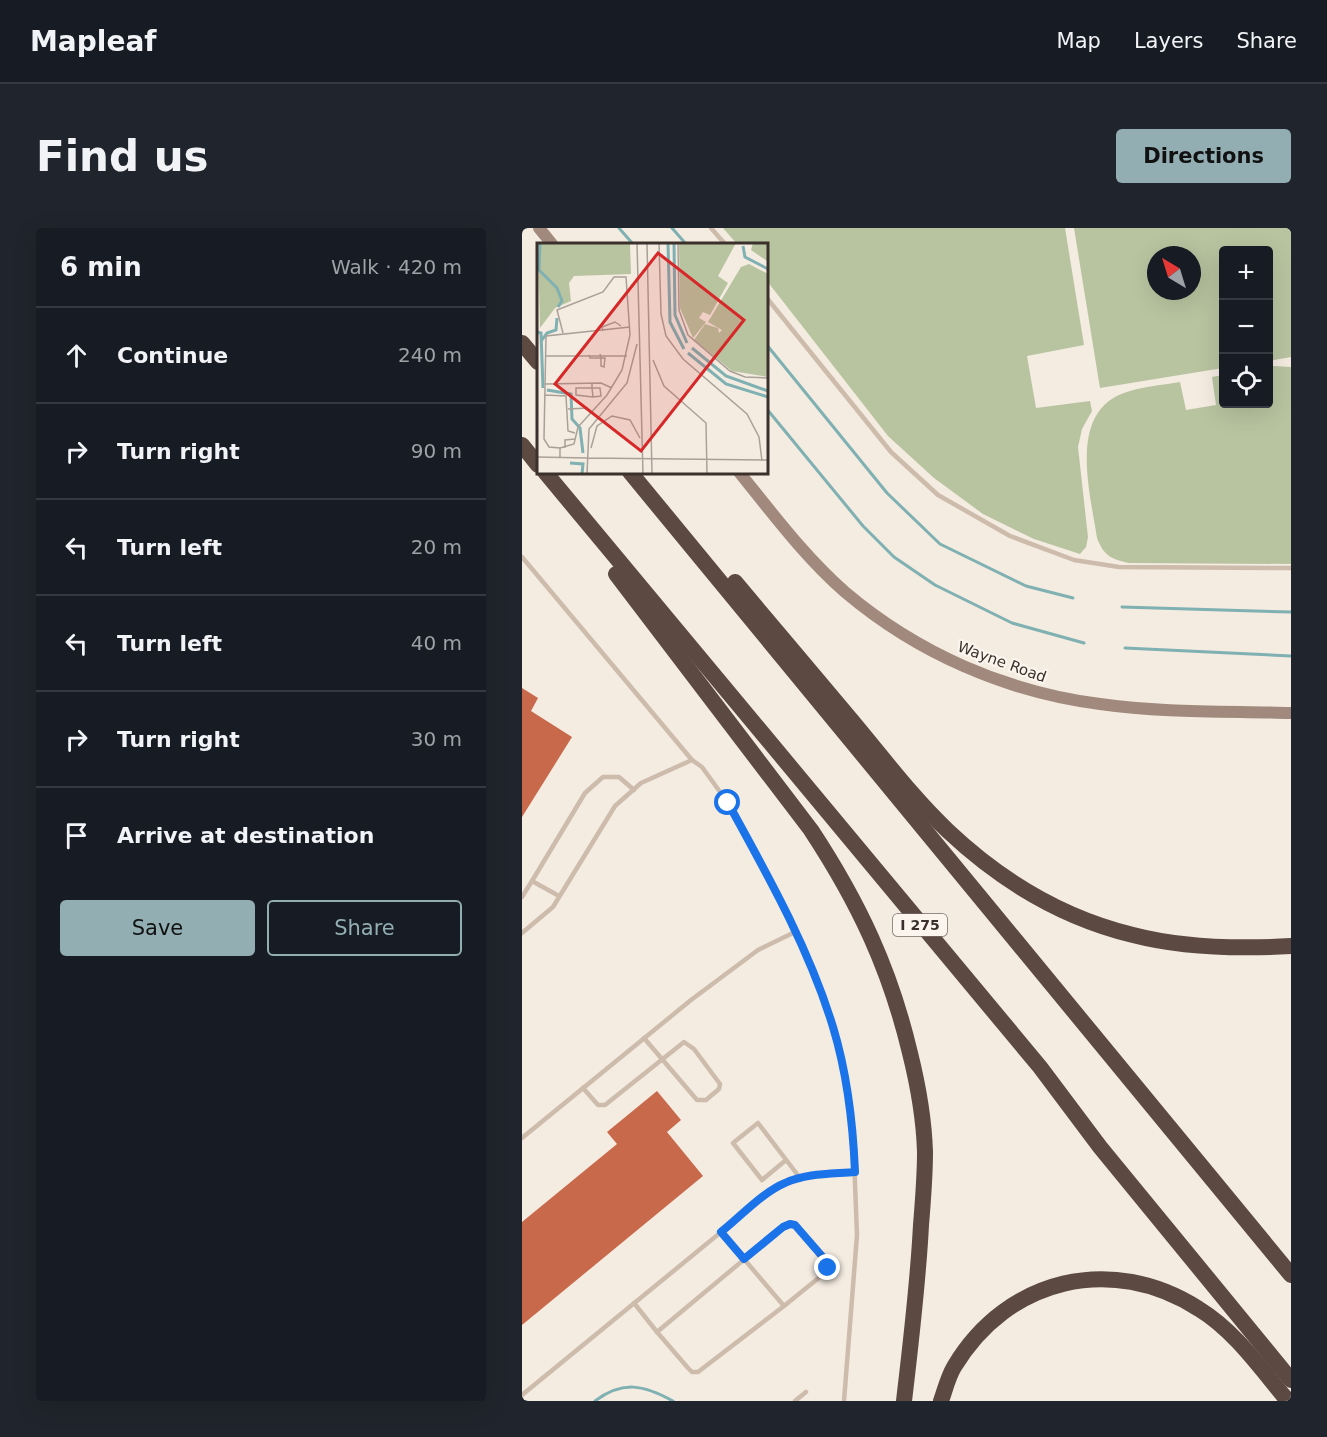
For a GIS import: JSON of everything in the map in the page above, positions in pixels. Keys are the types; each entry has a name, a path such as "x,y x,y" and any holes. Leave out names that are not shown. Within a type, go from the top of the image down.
{"highway":[{"path":"522,343 537,361"},
{"path":"522,445 537,464"},
{"path":"546,474 636,602 812,831 838,871 865,921 883,962 901,1016 918,1084 925,1151 917,1292 904,1401"},
{"name":"I 275","path":"547,474 1040,1067 1100,1147 1291,1380"},
{"path":"632,474 1291,1275"},
{"path":"638,474 688,527 905,784 947,830 990,867 1038,898 1090,921 1132,935 1176,943 1212,946 1291,946"},
{"path":"1252,1225 1291,1265"},
{"path":"941,1401 952,1368 979,1331 1009,1307 1036,1293 1061,1283 1093,1278 1135,1281 1166,1290 1201,1310 1236,1340 1288,1401"}],"main road":[{"path":"539,228 551,243"},
{"name":"Wayne Road","path":"742,474 806,553 844,591 909,638 965,667 1032,691 1098,704 1291,713"}],"lane":[{"path":"711,228 724,243"},
{"path":"768,299 891,452 938,495 1010,536 1074,561 1119,567 1291,568"},
{"path":"522,557 692,760 702,767 728,803 763,867 814,973 833,1028 847,1090 855,1172 858,1235 844,1401"},
{"path":"522,933 553,906 615,806 641,783 692,760"},
{"path":"522,897 585,793 603,777 619,777 634,790"},
{"path":"532,881 559,896"},
{"path":"522,1138 691,1000 758,950 795,932"},
{"path":"583,1088 598,1105 605,1105 662,1059 686,1042 720,1084 719,1089 706,1100 697,1100 662,1059 644,1038"},
{"path":"786,1160 762,1180 733,1143 758,1123 800,1178"},
{"path":"522,1395 770,1192 784,1183 800,1178 855,1172"},
{"path":"634,1303 657,1332 688,1368 692,1372 698,1372 826,1272 828,1263 795,1225 790,1224 783,1227 657,1332"},
{"path":"721,1232 784,1306"},
{"path":"795,1401 806,1392"}],"green space":[{"path":"723,228 1065,228 1084,345 1027,356 1036,408 1090,401 1092,411 1082,429 1078,447 1088,537 1086,547 1080,554 1034,539 983,514 934,478 888,436 768,282 768,243 736,243"},
{"path":"1074,228 1291,228 1291,357 1273,360 1273,246 1219,246 1219,369 1100,388"},
{"path":"1273,366 1291,367 1291,564 1129,563 1105,553 1097,538 1087,475 1087,453 1090,433 1097,415 1110,400 1130,391 1180,382 1186,410 1216,405 1212,377 1219,376 1219,408 1273,408"}],"building":[{"path":"522,688 538,698 531,711 572,737 522,817"},
{"path":"657,1091 681,1120 667,1132 703,1176 522,1325 522,1222 617,1144 607,1132"}],"waterway":[{"path":"619,228 632,243"},
{"path":"672,228 685,243"},
{"path":"768,346 887,493 940,544 1026,586 1073,598"},
{"path":"768,410 863,526 894,557 935,585 1012,623 1084,643"},
{"path":"1122,607 1291,612"},
{"path":"1125,648 1291,656"},
{"path":"595,1401 615,1390 634,1387 653,1391 673,1401"}],"route":[{"path":"728,803 763,867 814,973 833,1028 847,1090 855,1172 803,1177 784,1183 721,1232 744,1259 783,1227 790,1224 795,1225 828,1263 828,1268"}]}
